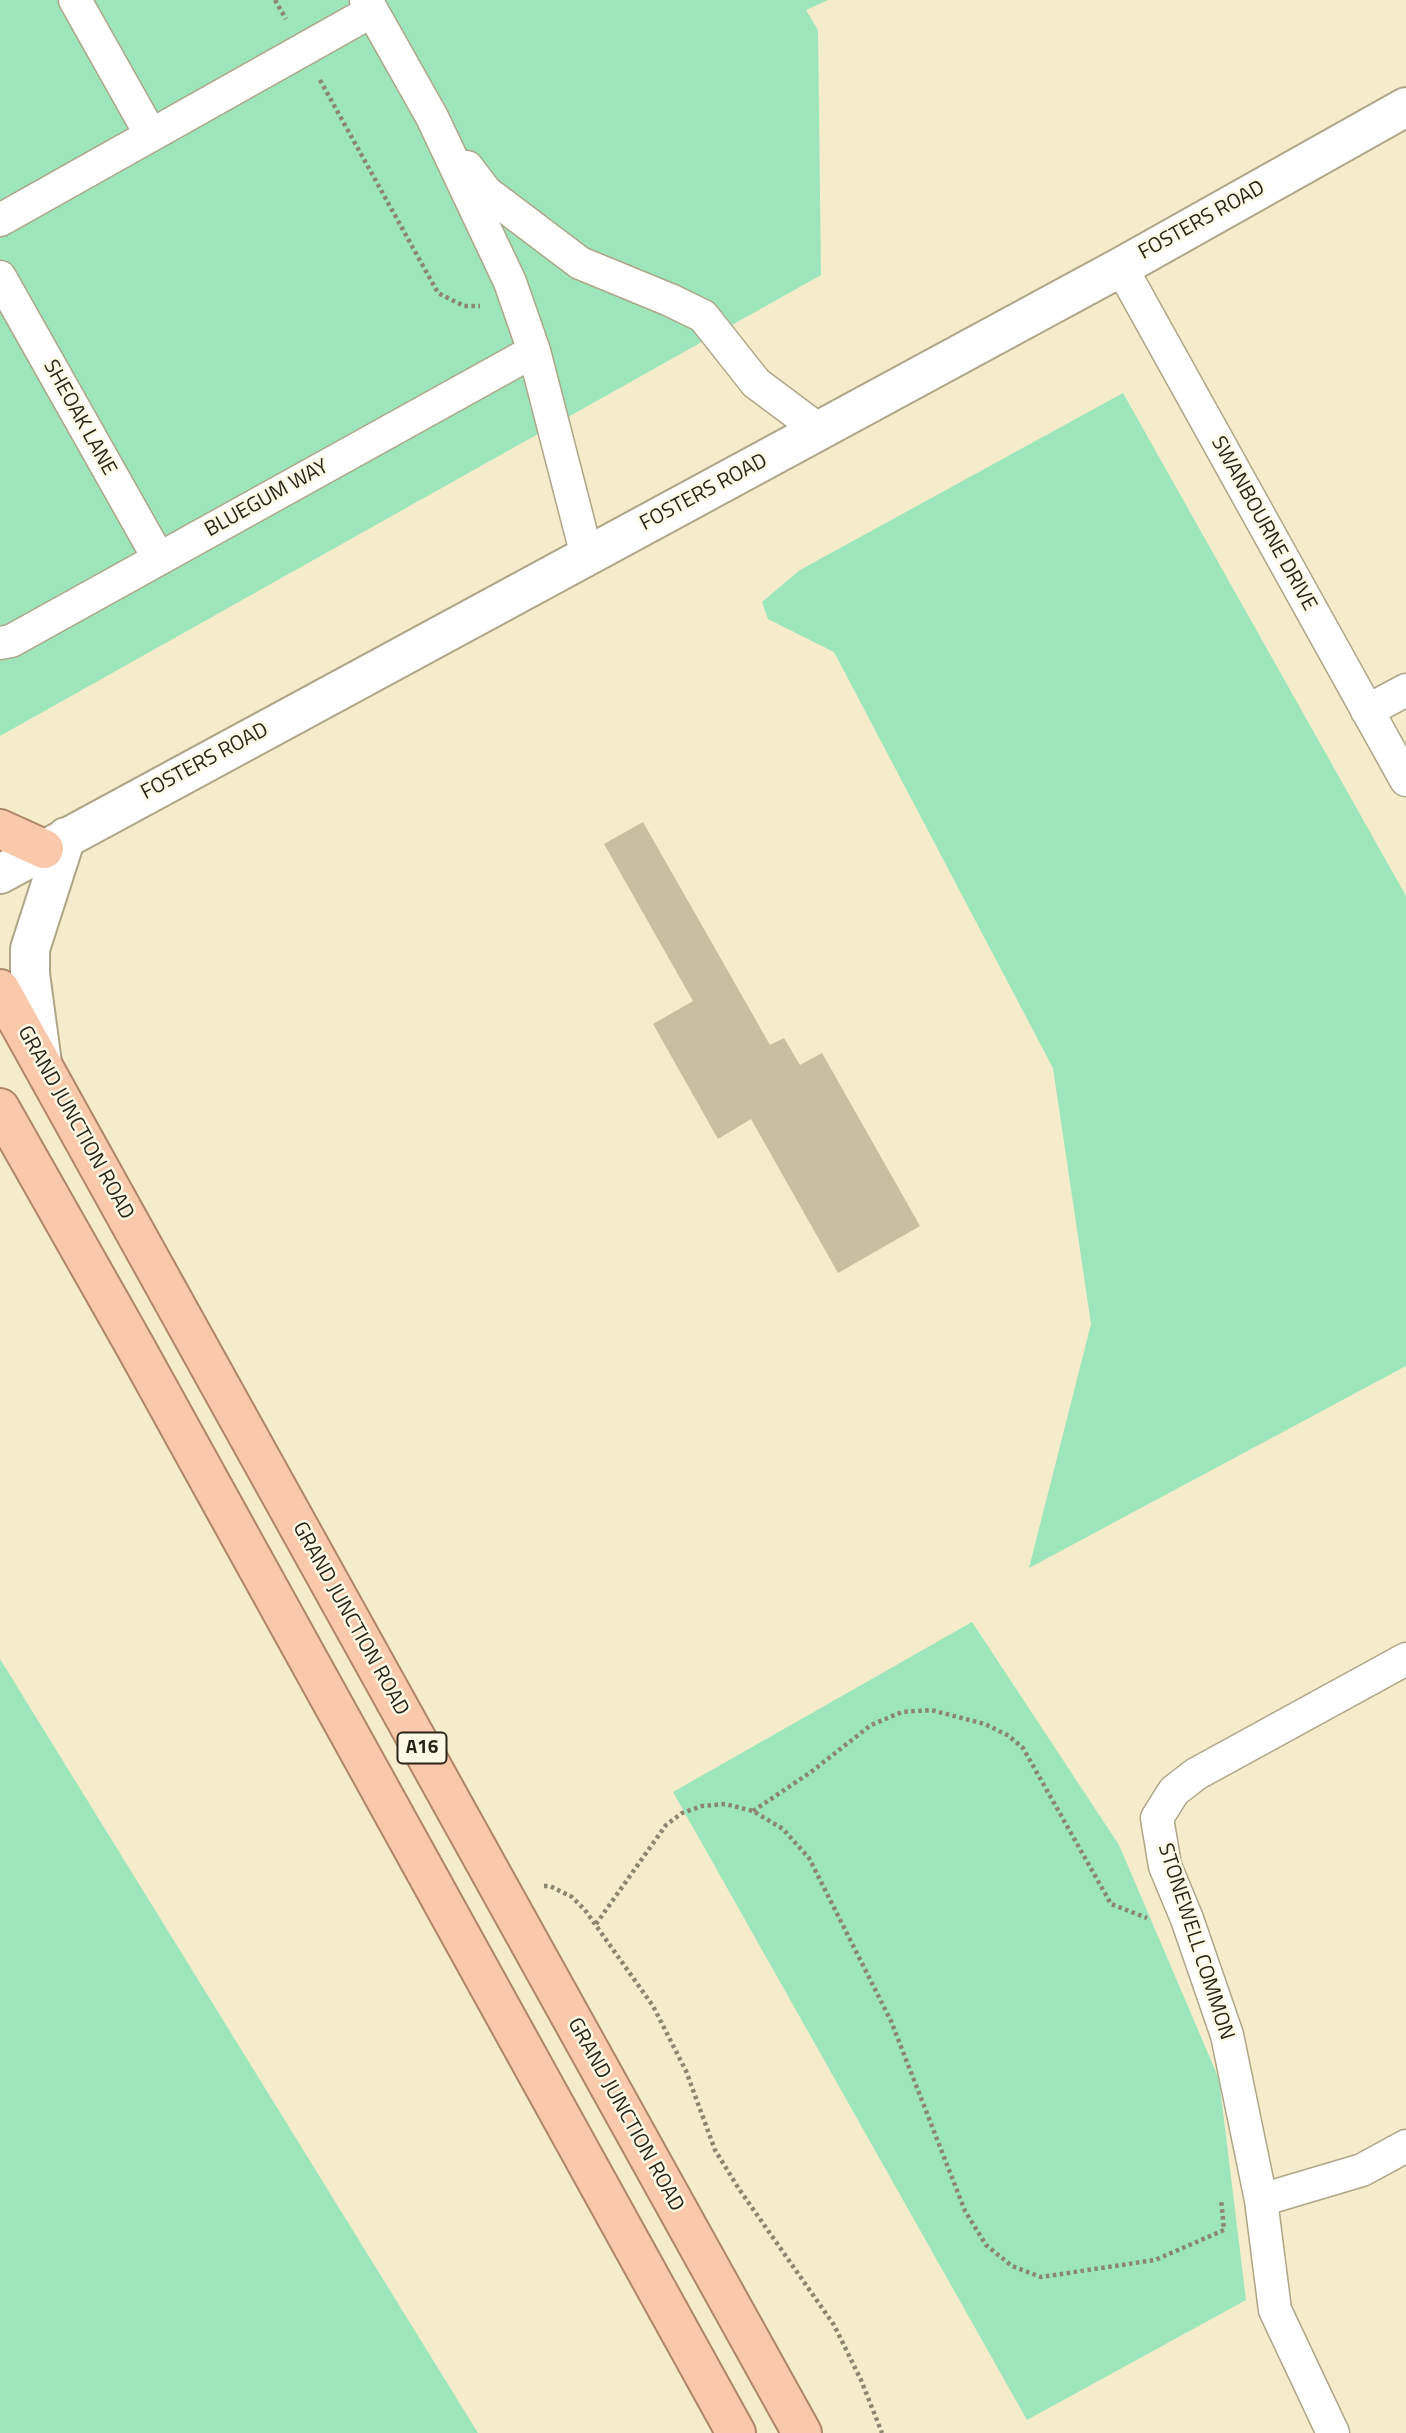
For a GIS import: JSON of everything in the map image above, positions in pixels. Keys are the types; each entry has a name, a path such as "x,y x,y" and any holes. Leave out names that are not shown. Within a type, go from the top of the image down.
{"highway":[{"path":"0,829 55,843"},
{"name":"GRAND JUNCTION ROAD","path":"0,989 802,2433"},
{"name":"A16","path":"0,1108 736,2433"}],"main road":[{"name":"FOSTERS ROAD","path":"0,874 1121,267 1406,107"},
{"path":"42,1063 30,974 30,949 55,843"}],"street":[{"path":"75,0 150,135"},
{"path":"0,220 369,5 432,117 510,282 534,351 587,556"},
{"path":"432,117 485,192 580,263 703,316 756,383 820,430"},
{"name":"SWANBOURNE DRIVE","path":"1121,267 1406,780"},
{"name":"SHEOAK LANE","path":"0,277 159,559"},
{"name":"BLUEGUM WAY","path":"0,643 11,641 534,351"},
{"path":"1367,711 1406,690"},
{"name":"STONEWELL COMMON","path":"1333,2433 1275,2310 1261,2200 1227,2035 1187,1919 1165,1866 1157,1818 1174,1791 1196,1774 1406,1660"},
{"path":"1261,2200 1362,2170 1406,2147"}],"path":[{"path":"275,0 292,29"},
{"path":"317,75 438,293 464,306 485,305"},
{"path":"753,1811 811,1772 872,1725 902,1712 932,1710 985,1724 1009,1736 1023,1748 1111,1904 1147,1917 1152,1930"},
{"path":"596,1924 666,1825 682,1813 702,1806 725,1804 753,1811 783,1829 809,1858 891,2021 965,2211 986,2245 1012,2266 1041,2277 1155,2260 1224,2230 1220,2191"},
{"path":"540,1886 550,1886 572,1897 596,1924 653,2006 686,2071 715,2150 745,2198 834,2325 861,2380 882,2433"}],"green space":[{"path":"0,0 828,0 806,10 818,30 821,275 0,736"},
{"path":"1123,393 1406,896 1406,1366 1029,1568 1091,1324 1053,1068 834,652 768,619 762,602 800,570"},
{"path":"972,1622 1119,1845 1219,2079 1246,2300 1027,2420 673,1792"},
{"path":"0,1659 478,2433 0,2433"}],"building":[{"path":"643,822 770,1045 784,1038 800,1065 822,1053 920,1226 838,1273 751,1119 718,1139 653,1024 693,1001 604,844"}]}
